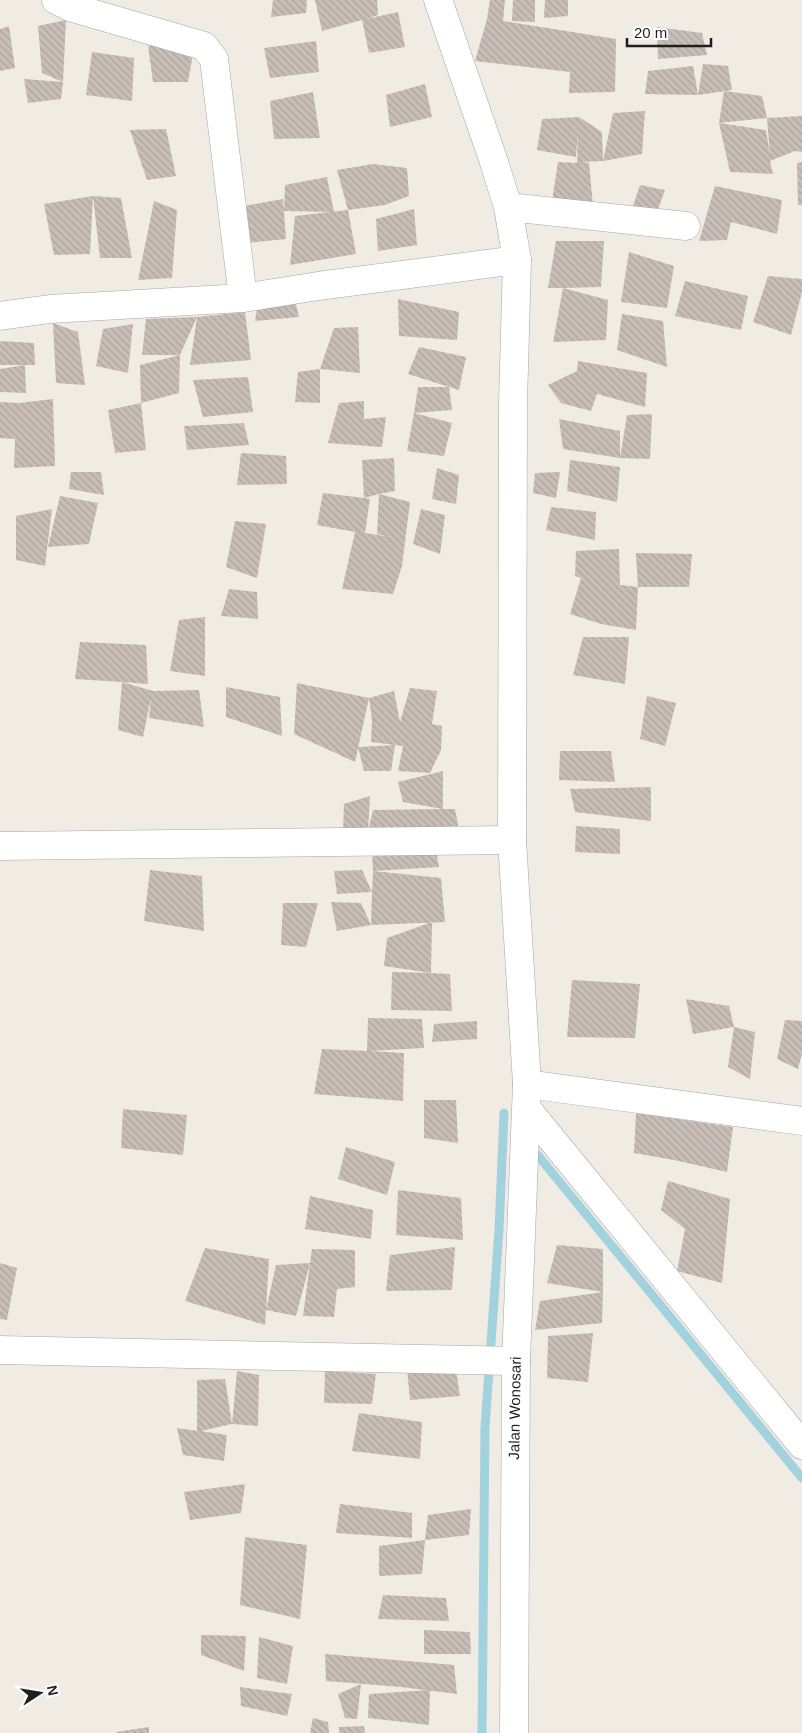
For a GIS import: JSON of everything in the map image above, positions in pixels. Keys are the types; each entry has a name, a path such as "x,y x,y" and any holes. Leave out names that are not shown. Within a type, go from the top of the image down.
{"street":[{"path":"56,0 70,7 204,46 214,58 243,298"},
{"name":"Jalan Wonosari","path":"438,0 508,207 495,264 513,404 512,840 526,1117 496,1361 514,1733"},
{"path":"508,207 686,226"},
{"path":"0,316 50,309 243,298 318,286 495,264"},
{"path":"0,846 512,840"},
{"path":"526,1117 802,1121"},
{"path":"526,1117 802,1445"},
{"path":"0,1350 496,1361"}],"building":[{"path":"273,0 307,0 306,13 271,17"},
{"path":"315,0 377,0 378,15 366,19 398,12 405,47 369,53 362,20 322,31"},
{"path":"490,0 505,0 503,21 616,39 615,92 569,93 570,72 475,61 487,19"},
{"path":"513,0 535,0 535,22 512,21"},
{"path":"545,0 568,0 568,16 544,18"},
{"path":"66,20 63,82 42,73 38,26"},
{"path":"9,26 15,68 0,71 0,29"},
{"path":"657,27 702,33 707,55 658,59"},
{"path":"316,41 319,72 270,78 264,48"},
{"path":"195,43 188,82 153,82 148,46"},
{"path":"92,52 134,58 132,101 86,95"},
{"path":"703,64 728,66 732,90 698,95"},
{"path":"693,66 698,95 645,94 648,71"},
{"path":"24,79 63,82 61,99 28,103"},
{"path":"425,84 432,117 390,127 386,95"},
{"path":"724,91 762,96 767,118 719,123"},
{"path":"313,92 320,138 274,139 270,101"},
{"path":"645,111 642,154 603,161 613,113"},
{"path":"802,116 802,152 795,151 770,161 773,174 730,172 719,123 766,130 770,155 767,118"},
{"path":"579,117 602,132 603,161 581,162 589,163 593,206 552,201 558,162 577,163 578,132 576,157 537,150 542,119"},
{"path":"166,129 176,176 147,180 130,130"},
{"path":"802,162 802,205 798,205 797,163"},
{"path":"373,164 407,168 409,196 385,205 348,210 337,170"},
{"path":"327,177 334,212 284,211 285,185"},
{"path":"640,185 665,190 656,215 632,209"},
{"path":"715,186 782,200 777,234 731,222 727,240 699,241"},
{"path":"93,196 90,254 54,255 44,204"},
{"path":"93,196 121,198 132,258 100,258"},
{"path":"283,199 286,239 247,243 244,206"},
{"path":"154,201 177,210 172,278 138,280"},
{"path":"414,209 417,245 378,251 376,219"},
{"path":"348,210 356,254 290,265 295,216"},
{"path":"556,241 604,241 601,287 548,288"},
{"path":"629,252 674,266 667,308 621,302"},
{"path":"768,276 802,279 802,292 791,335 753,322"},
{"path":"685,281 748,296 741,330 675,316"},
{"path":"563,288 608,300 606,340 553,342"},
{"path":"398,299 459,312 457,340 399,336"},
{"path":"295,300 299,317 255,321 257,307"},
{"path":"245,312 251,360 190,365 197,317"},
{"path":"622,314 663,321 667,367 617,350"},
{"path":"197,317 180,355 142,355 146,319"},
{"path":"53,323 78,332 85,385 56,383"},
{"path":"133,324 128,373 96,366 103,329"},
{"path":"358,327 360,373 320,369 334,328"},
{"path":"0,341 34,343 35,365 0,365"},
{"path":"419,347 466,357 459,390 408,374"},
{"path":"180,355 179,393 141,403 140,365"},
{"path":"578,361 647,373 645,407 597,394 591,411 561,403 548,385 577,371"},
{"path":"25,365 26,393 0,392 0,369"},
{"path":"320,369 320,403 295,402 298,372"},
{"path":"248,377 253,412 203,417 193,380"},
{"path":"418,387 449,387 452,410 414,413"},
{"path":"53,399 55,466 14,468 15,439 0,438 0,402 19,403"},
{"path":"364,401 364,419 386,417 382,447 328,443 339,403"},
{"path":"141,403 146,450 115,453 108,410"},
{"path":"414,413 452,423 444,456 407,451"},
{"path":"652,414 650,459 620,458 627,415"},
{"path":"559,419 620,431 620,458 563,449"},
{"path":"244,423 249,445 187,450 184,426"},
{"path":"241,453 286,456 287,484 237,485"},
{"path":"394,458 395,491 364,498 362,460"},
{"path":"570,460 620,467 617,502 567,491"},
{"path":"437,468 459,475 456,504 432,499"},
{"path":"71,472 101,472 104,495 69,489"},
{"path":"560,472 556,498 533,493 535,473"},
{"path":"323,493 370,499 365,533 391,537 377,534 379,494 410,502 402,566 393,594 342,589 355,532 317,525"},
{"path":"60,496 98,503 89,544 48,547"},
{"path":"551,507 596,512 595,540 546,530"},
{"path":"52,509 45,566 16,560 16,516"},
{"path":"421,509 445,515 440,554 413,544"},
{"path":"235,521 266,524 257,578 226,567"},
{"path":"619,549 620,585 638,587 636,630 601,624 570,614 581,578 575,576 576,551"},
{"path":"636,553 692,554 689,587 638,587"},
{"path":"229,589 257,592 258,619 221,616"},
{"path":"205,617 205,676 170,671 179,620"},
{"path":"583,637 629,637 625,684 573,675"},
{"path":"80,642 146,645 148,684 75,679"},
{"path":"122,682 153,691 199,690 204,727 149,718 151,698 143,737 118,730"},
{"path":"297,683 369,698 355,762 294,734"},
{"path":"226,687 280,697 282,736 226,717"},
{"path":"410,688 437,691 432,724 442,726 441,750 430,773 398,771 403,746 371,742 372,720 369,698 394,691 400,722"},
{"path":"647,696 676,703 665,746 640,739"},
{"path":"395,745 391,771 364,771 358,747"},
{"path":"560,751 611,751 615,782 559,780"},
{"path":"443,771 443,809 403,802 398,782"},
{"path":"651,787 651,821 575,812 570,789"},
{"path":"370,796 368,831 343,830 344,804"},
{"path":"443,809 455,809 459,830 368,831 373,810"},
{"path":"576,826 620,829 620,854 575,852"},
{"path":"436,850 439,867 373,871 372,854"},
{"path":"150,870 202,876 204,931 144,921"},
{"path":"362,870 372,892 337,894 334,871"},
{"path":"373,871 441,878 445,922 371,925"},
{"path":"331,902 361,903 371,925 337,931"},
{"path":"283,903 318,903 306,947 281,945"},
{"path":"432,922 431,973 384,966 387,938"},
{"path":"392,972 450,974 452,1011 391,1010"},
{"path":"572,980 640,984 635,1038 567,1037"},
{"path":"686,999 729,1006 734,1027 693,1034"},
{"path":"368,1018 422,1019 424,1048 370,1051 404,1053 403,1101 314,1094 322,1049 367,1051"},
{"path":"785,1020 802,1021 802,1053 798,1069 777,1059"},
{"path":"477,1021 477,1039 432,1042 434,1024"},
{"path":"734,1027 755,1032 750,1079 728,1067"},
{"path":"424,1100 456,1100 458,1143 424,1138"},
{"path":"123,1109 187,1115 183,1155 121,1148"},
{"path":"636,1113 733,1127 727,1172 634,1153"},
{"path":"346,1147 395,1162 387,1195 338,1179"},
{"path":"668,1181 730,1199 722,1283 677,1271 685,1229 661,1210"},
{"path":"398,1190 461,1198 463,1240 396,1235"},
{"path":"310,1196 373,1210 371,1239 305,1229"},
{"path":"557,1245 603,1249 603,1292 547,1283"},
{"path":"455,1247 452,1290 386,1291 390,1255"},
{"path":"205,1248 269,1259 265,1325 185,1301"},
{"path":"312,1249 355,1250 355,1287 337,1289 334,1317 303,1316"},
{"path":"0,1263 17,1268 7,1320 0,1319"},
{"path":"310,1263 296,1316 266,1310 276,1265"},
{"path":"603,1292 602,1323 535,1330 540,1301"},
{"path":"593,1333 588,1382 547,1378 548,1336"},
{"path":"407,1369 456,1370 460,1396 410,1400"},
{"path":"237,1371 259,1375 258,1426 232,1424"},
{"path":"325,1371 376,1374 372,1404 324,1403"},
{"path":"225,1379 232,1424 201,1431 227,1435 224,1461 183,1455 177,1428 197,1431 197,1380"},
{"path":"359,1413 422,1422 420,1459 352,1451"},
{"path":"245,1484 241,1513 190,1520 184,1492"},
{"path":"340,1504 412,1513 412,1538 336,1533"},
{"path":"471,1509 469,1535 425,1540 428,1515"},
{"path":"245,1537 307,1545 300,1619 240,1605"},
{"path":"425,1540 422,1574 379,1576 379,1546"},
{"path":"383,1595 446,1598 449,1621 378,1619"},
{"path":"424,1630 470,1632 471,1654 424,1654"},
{"path":"201,1635 246,1636 244,1671 201,1655"},
{"path":"259,1637 293,1646 287,1684 257,1678"},
{"path":"325,1654 454,1665 457,1694 326,1681"},
{"path":"361,1684 357,1719 345,1718 338,1694"},
{"path":"240,1687 292,1694 287,1716 241,1706"},
{"path":"430,1690 429,1725 368,1718 369,1694"},
{"path":"313,1718 328,1722 329,1733 310,1733"},
{"path":"364,1726 365,1733 339,1733 339,1727"},
{"path":"149,1727 149,1733 116,1733 116,1732"}],"waterway":[{"path":"482,1733 485,1427 499,1230 504,1113"},
{"path":"531,1147 802,1478"}]}
